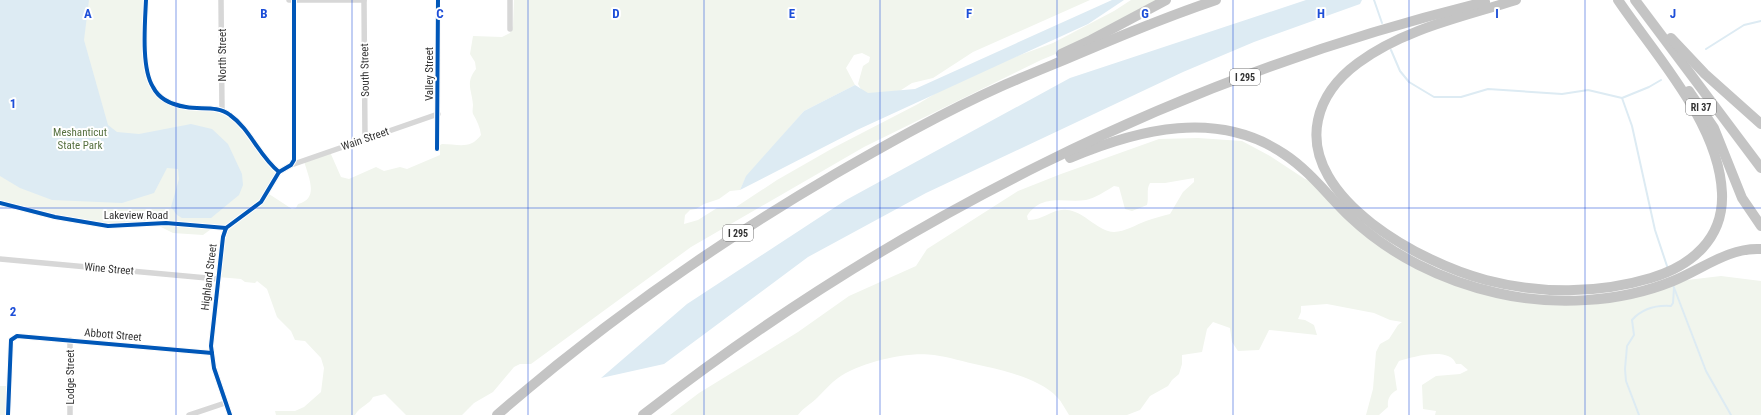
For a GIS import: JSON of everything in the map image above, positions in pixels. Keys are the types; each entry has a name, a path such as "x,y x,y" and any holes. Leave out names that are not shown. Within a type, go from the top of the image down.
{"highway":[{"path":"1002,86 1047,60 1091,40 1166,0"},
{"name":"I 295","path":"496,415 574,351 700,259 804,192 869,154 1002,86 1141,28 1216,0"},
{"name":"I 295","path":"643,415 737,345 814,293 919,229 1006,182 1112,132 1186,100 1254,74 1371,34 1495,0"},
{"path":"1516,0 1450,20 1406,36 1376,51 1349,70 1330,91 1318,116 1316,144 1324,171 1337,190 1377,227 1406,247 1421,255 1468,275 1516,287 1566,291 1662,280"},
{"path":"1619,0 1683,91 1704,129 1720,175 1722,205 1715,230 1702,250 1684,271"},
{"name":"RI 37","path":"1619,0 1706,114 1717,134 1742,198 1761,226"},
{"path":"1636,0 1685,55 1737,104 1761,124"},
{"name":"RI 37","path":"1636,0 1761,168"},
{"path":"1006,182 1097,147 1126,138 1179,128 1213,127 1251,136 1283,153 1301,166 1351,218 1377,239 1420,265 1466,285 1513,296 1544,300 1573,300 1617,296 1734,252 1749,249 1761,249"}],"street":[{"path":"146,0 145,39 148,74 149,79 156,91 167,100 185,107 222,110 238,121 267,162 279,172"},
{"name":"North Street","path":"221,0 222,110"},
{"path":"289,0 364,0"},
{"path":"226,228 261,202 279,172 291,165 294,160 294,0"},
{"name":"South Street","path":"364,0 365,139"},
{"name":"Valley Street","path":"438,0 438,149"},
{"path":"510,0 510,29"},
{"name":"Wain Street","path":"291,165 438,114"},
{"name":"Lakeview Road","path":"0,203 54,217 108,226 166,223 226,228"},
{"name":"Highland Street","path":"226,228 223,237 211,332 214,368 230,415"},
{"name":"Wine Street","path":"0,259 218,279"},
{"name":"Abbott Street","path":"8,415 11,340 13,338 22,336 212,353"},
{"name":"Lodge Street","path":"70,340 70,415"},
{"path":"189,415 225,403"}],"green space":[{"path":"0,0 146,0 148,79 154,89 178,106 218,109 230,115 278,172 269,194 292,209 296,208 298,204 305,201 311,192 310,180 304,161 330,152 341,177 349,179 376,167 384,171 400,167 407,169 440,155 440,145 442,144 463,145 473,143 477,140 481,135 473,113 470,87 471,78 476,69 475,62 470,54 473,36 502,37 510,33 513,25 514,0 1090,0 973,52 933,78 912,83 881,103 862,91 858,84 863,66 869,62 870,57 862,53 854,55 846,68 855,85 804,111 745,179 740,190 730,191 719,199 690,210 685,215 684,224 698,220 717,208 736,207 777,180 833,148 918,104 966,75 1053,43 1114,11 1131,0 1166,0 1085,42 1041,60 864,147 691,247 531,364 520,364 514,367 493,392 474,403 462,415 406,415 385,394 373,397 355,415 276,415 275,411 295,411 304,407 321,392 324,368 321,358 305,341 295,340 291,331 277,317 267,289 257,281 255,283 245,282 241,279 218,277 225,230 214,227 203,235 173,233 159,226 108,226 0,203"},
{"path":"1198,138 1242,141 1270,156 1305,179 1317,183 1347,212 1416,262 1482,289 1585,299 1687,280 1721,276 1761,281 1761,415 1435,415 1436,411 1423,409 1422,385 1436,376 1460,374 1468,370 1461,364 1456,364 1446,355 1430,354 1399,361 1394,370 1397,390 1392,393 1388,402 1388,407 1379,415 1366,415 1373,389 1376,352 1380,344 1389,339 1398,325 1402,322 1390,320 1374,313 1327,304 1301,306 1301,312 1298,319 1305,320 1314,325 1317,335 1269,330 1259,350 1238,351 1232,342 1230,328 1213,322 1207,329 1202,352 1182,355 1182,364 1179,374 1168,386 1150,396 1140,410 1127,415 1069,415 1057,397 1041,385 1031,380 999,370 946,357 923,354 884,359 847,372 833,382 798,415 670,415 699,393 798,332 849,296 916,266 927,249 1018,191 1159,139","holes":["1194,178 1194,182 1183,192 1170,214 1117,232 1103,229 1078,213 1067,210 1057,211 1033,220 1028,220 1027,216 1039,204 1054,200 1086,200 1097,196 1114,186 1119,187 1125,209 1132,211 1147,205 1148,188 1150,183 1165,183"]},
{"path":"0,386 7,386 7,415 0,415"}],"shaded area":[{"name":"Meshanticut State Park","path":"0,0 89,0 84,40 108,125 117,132 139,134 191,124 212,129 228,144 242,174 243,185 239,195 211,218 182,218 177,215 171,207 179,179 178,169 167,168 154,193 122,203 52,200 20,188 0,176"},
{"path":"1112,0 1124,0 1088,24 857,130 740,190 746,176 804,111 855,85 868,93 915,89"},
{"path":"1306,0 1362,0 1360,4 1254,42 1183,72 926,193 808,257 664,364 601,378 687,304 846,200 1070,78"}],"waterway":[{"path":"1374,0 1382,23"},
{"path":"1706,49 1744,25 1761,21"},
{"path":"1391,50 1400,71 1409,82 1434,97 1461,97 1488,89 1562,94 1588,90 1622,98 1649,87 1661,80"},
{"path":"1622,98 1632,126 1655,230 1668,269"},
{"path":"1673,285 1706,371 1731,415"},
{"path":"1639,415 1626,381 1625,369 1627,346 1634,335 1632,320 1640,313 1650,308 1671,306 1673,303 1674,288"}],"cycle path":[{"path":"146,0 145,57 149,79 159,95 176,105 220,110 230,115 237,121 272,166 279,172"},
{"path":"230,415 214,368 211,346 223,237 226,228 261,202 279,172 291,165 294,160 294,0"},
{"path":"437,149 438,0"},
{"path":"0,203 55,217 108,226 166,223 226,228"},
{"path":"8,415 11,340 17,336 212,353"}]}
